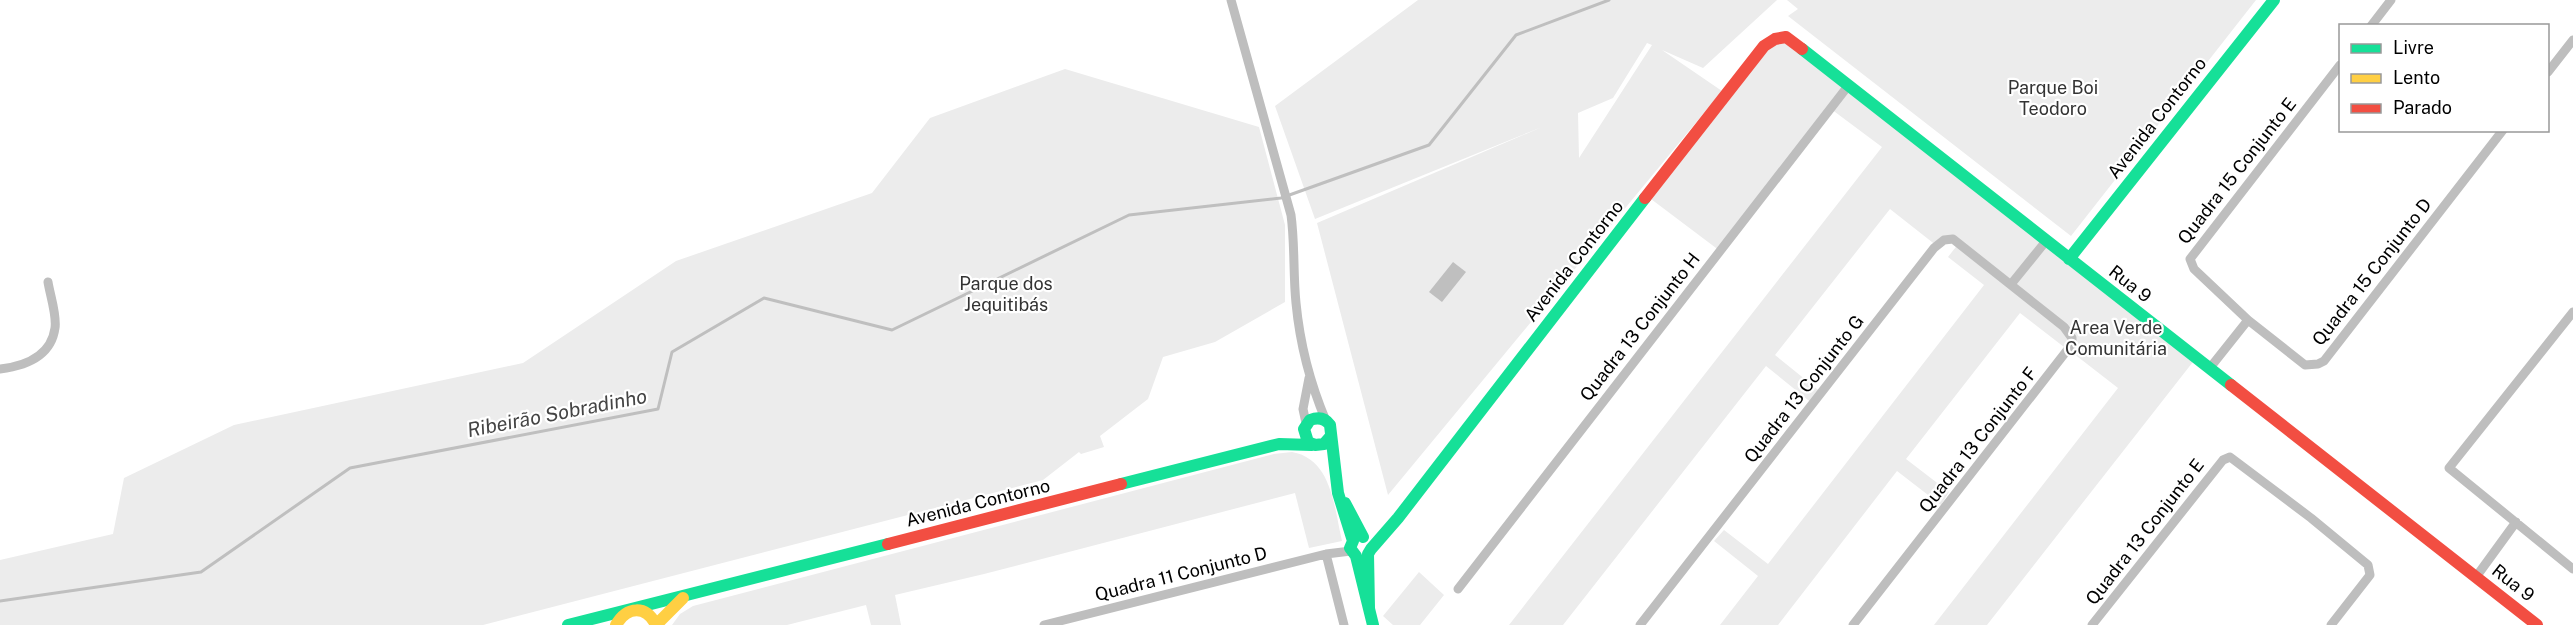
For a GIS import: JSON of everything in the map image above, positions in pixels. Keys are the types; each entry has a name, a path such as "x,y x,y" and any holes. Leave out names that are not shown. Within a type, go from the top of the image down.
{"street":[{"path":"1231,0 1291,215 1295,244 1296,303 1309,378 1331,428 1334,466 1340,491 1361,546 1373,625"},
{"name":"Avenida Contorno","path":"2069,259 2274,0"},
{"path":"2373,24 2391,0"},
{"name":"Avenida Contorno","path":"1361,546 1398,518 1761,49 1769,41 1778,37 1786,37"},
{"name":"Rua 9","path":"1786,37 2537,625"},
{"path":"2549,70 2573,40"},
{"name":"Quadra 15 Conjunto E","path":"2248,320 2194,269 2191,256 2339,66"},
{"name":"Quadra 13 Conjunto H","path":"1458,589 1848,86"},
{"name":"Quadra 15 Conjunto D","path":"2248,320 2300,363 2312,366 2324,361 2500,132"},
{"name":"Quadra 13 Conjunto G","path":"1640,625 1939,243 1953,239 2012,283"},
{"path":"2012,283 2046,241"},
{"path":"0,369 21,366 43,355 56,327 48,282"},
{"name":"Quadra 13 Conjunto F","path":"1853,625 2071,348 2072,338 2064,327 2012,283"},
{"path":"2573,312 2450,468 2573,569"},
{"path":"2209,369 2248,320"},
{"path":"1309,378 1303,406 1306,424 1305,438 1334,466"},
{"path":"1306,424 1318,418 1325,418"},
{"name":"Avenida Contorno","path":"1279,444 1306,424"},
{"path":"1314,445 1325,444 1331,436"},
{"name":"Avenida Contorno","path":"583,621 1279,444 1314,445"},
{"name":"Quadra 13 Conjunto E","path":"2092,625 2228,457 2234,459 2311,518 2365,562 2370,570 2370,576 2331,625"},
{"path":"2476,577 2516,522"},
{"name":"Quadra 11 Conjunto D","path":"1044,625 1361,546"},
{"path":"1326,554 1344,625"},
{"path":"616,625 623,614 633,609 650,615 656,625 685,596"},
{"path":"568,625 583,621 598,625"}],"green space":[{"path":"1418,0 1777,0 1703,68 1662,50 1722,91 1388,495 1317,223 1542,127 1315,219 1275,106","holes":["1647,43 1652,45 1579,158 1578,113 1613,98"]},
{"name":"Parque Boi Teodoro","path":"1787,0 2256,0 2071,236 1788,16 1798,9"},
{"name":"Area Verde Comunitária","path":"1778,37 2196,358 1987,625 1934,625 2118,388 2069,350 2071,338 2064,347 2020,313 1906,459 1949,492 1941,505 1897,471 1778,625 1720,625 1758,576 1714,541 1724,530 1768,564 1984,285 1948,257 1959,243 1953,239 1937,246 1890,209 1775,355 1822,393 1813,404 1766,366 1563,625 1509,625 1882,147 1831,109 1720,251 1647,196"},
{"name":"Parque dos Jequitibás","path":"1065,69 1259,127 1285,225 1285,302 1215,342 1163,357 1148,399 1100,436 1104,447 1081,454 1079,452 1043,480 483,625 0,625 0,560 113,534 124,478 234,425 523,363 676,261 872,193 930,118"},
{"path":"1292,452 1305,456 1316,464 1323,474 1333,500 1342,541 1309,548 1295,493 895,595 901,625 871,625 866,605 787,625 672,625 680,614 693,606 1274,454"},
{"path":"1419,572 1444,595 1420,625 1393,625 1383,616"}],"shaded area":[{"path":"1453,262 1466,272 1442,302 1429,292"}],"waterway":[{"name":"Ribeirão Sobradinho","path":"0,601 201,572 350,468 658,409 672,352 764,298 892,330 1129,215 1281,198 1429,145 1516,35 1609,0"}],"traffic: fast":[{"path":"2069,259 2274,0"},
{"path":"1802,49 2231,385"},
{"path":"1369,608 1368,554 1371,549 1398,518 1645,198"},
{"path":"1331,436 1324,444 1315,445 1308,442 1304,429 1310,420 1316,419 1324,420 1330,425 1338,493 1353,541"},
{"path":"1121,484 1279,444 1312,445"},
{"path":"1345,503 1363,537"},
{"path":"1353,541 1350,548 1356,556 1373,625"},
{"path":"568,625 888,544"}],"traffic: slow":[{"path":"656,625 683,598"},
{"path":"616,625 625,614 636,610 647,614 656,625"}],"traffic: jam":[{"path":"1645,198 1764,46 1775,39 1786,37 1802,49"},
{"path":"2231,385 2537,625"},
{"path":"888,544 1121,484"}]}
